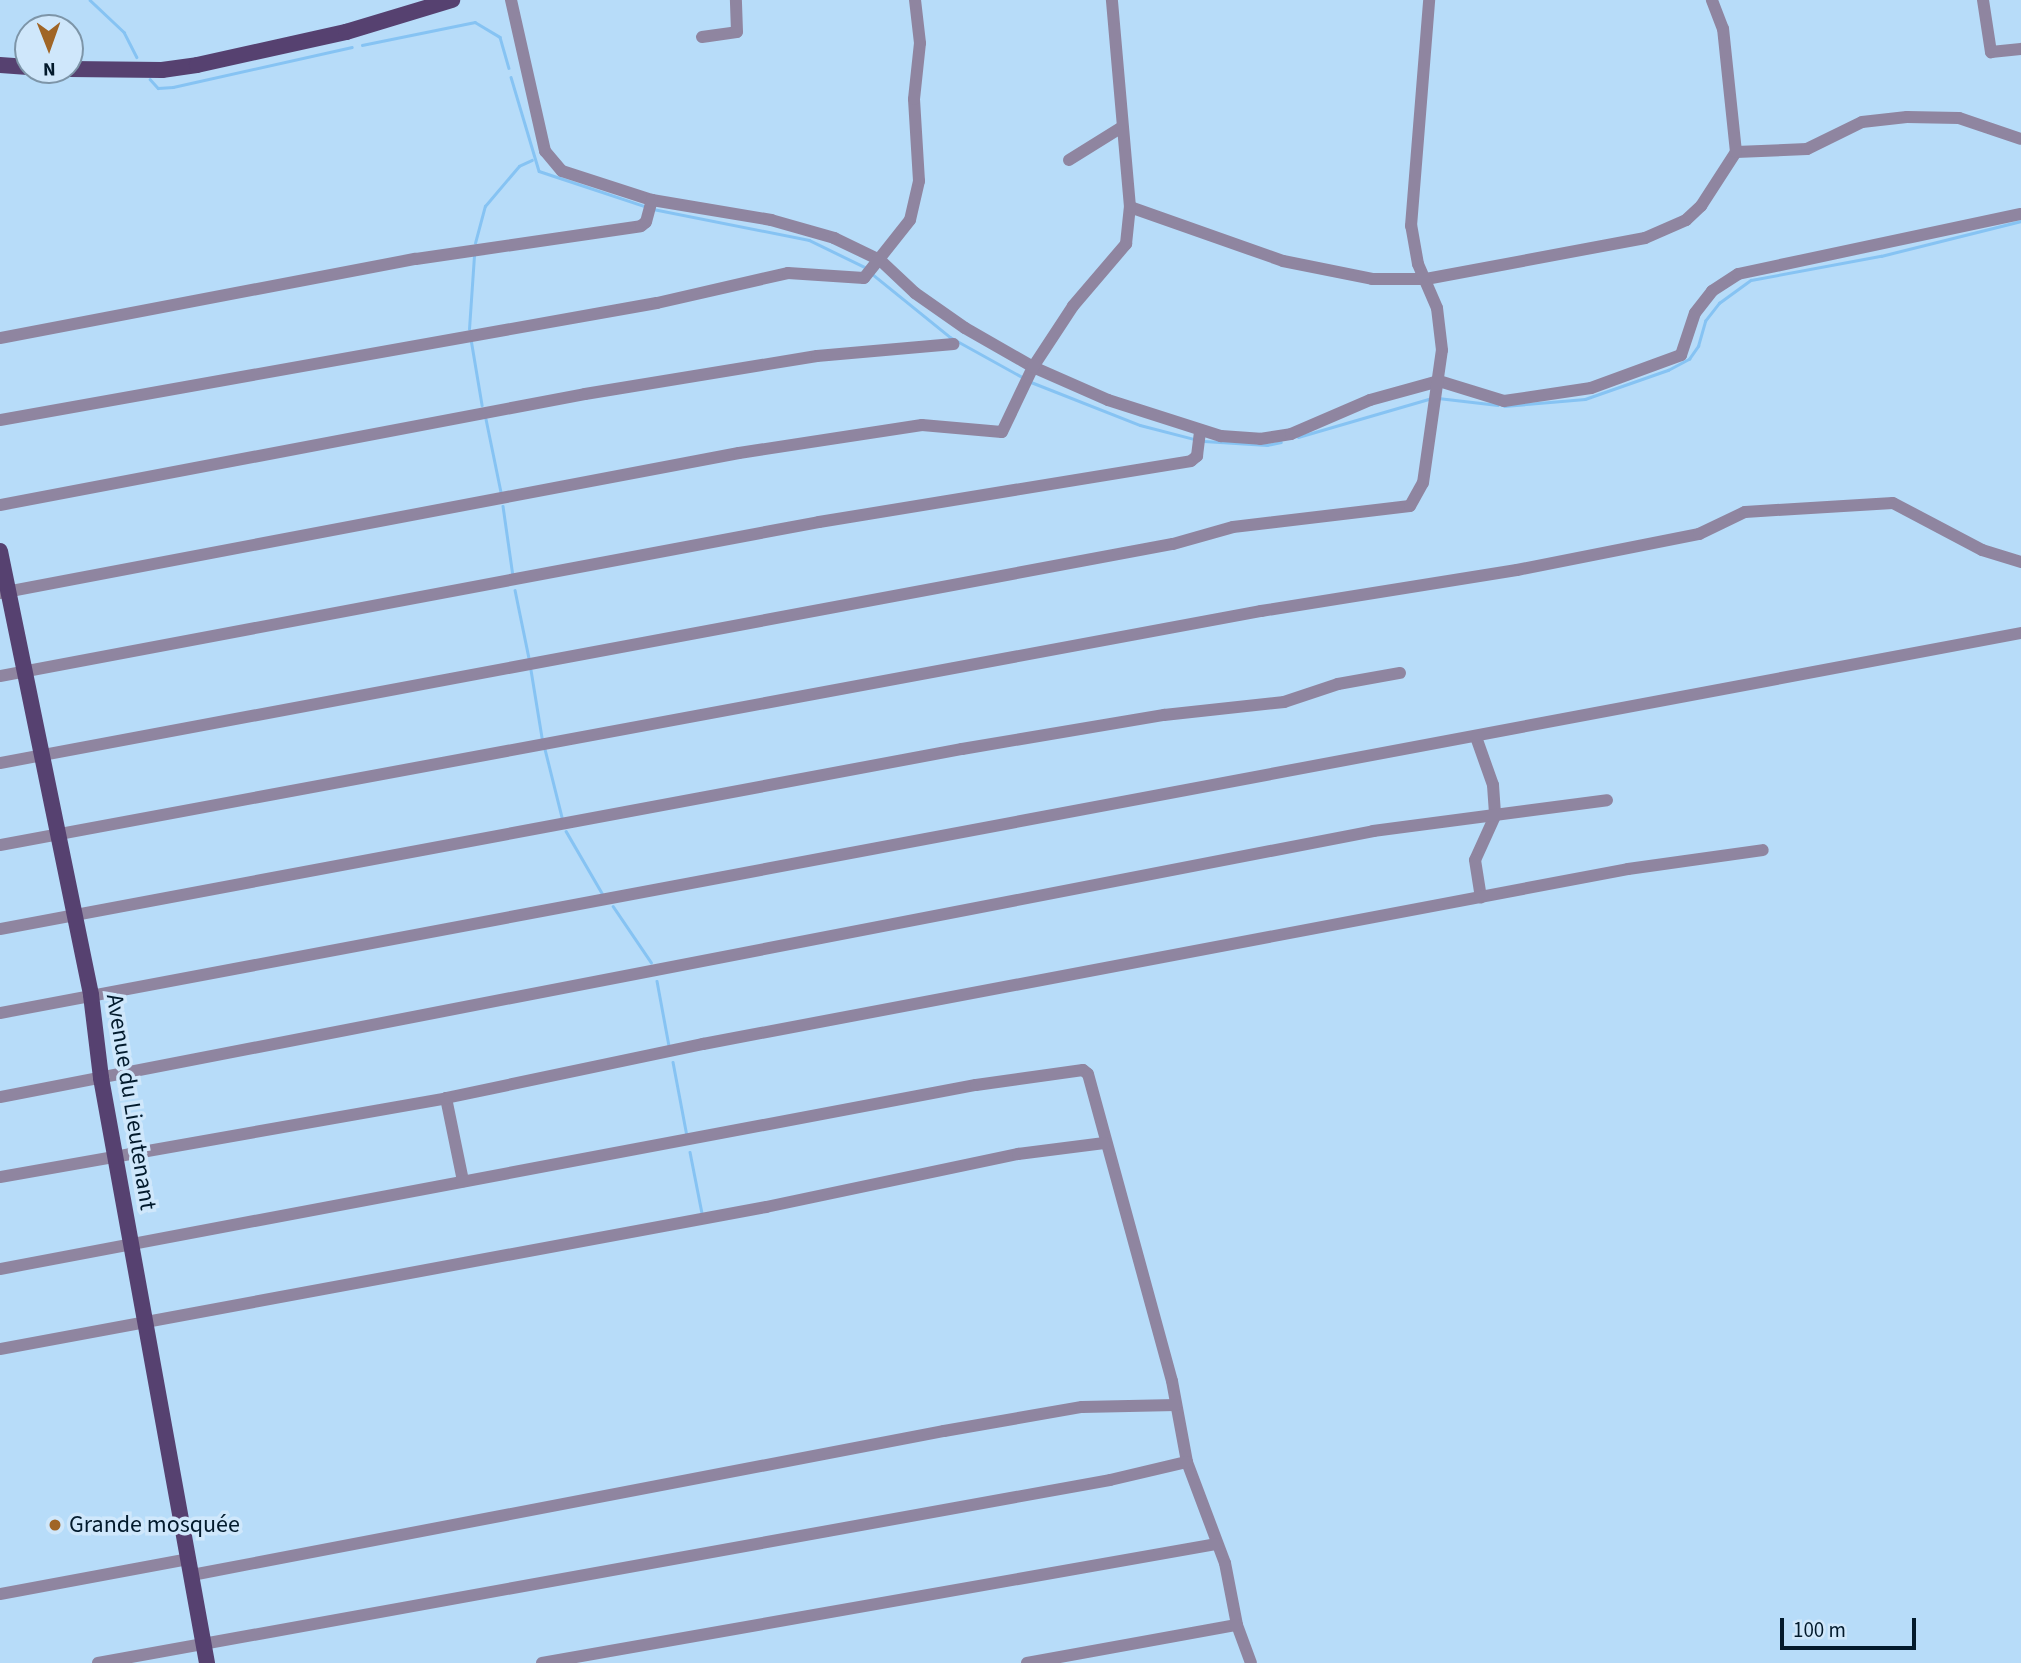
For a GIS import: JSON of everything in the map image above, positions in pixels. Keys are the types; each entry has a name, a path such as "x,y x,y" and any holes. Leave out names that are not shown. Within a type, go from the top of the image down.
{"main road":[{"path":"84,69 162,70 197,65 346,32 452,0"},
{"name":"Avenue du Lieutenant","path":"0,551 4,592 91,995 101,1078 207,1663"}],"street":[{"path":"511,0 533,106 552,164 651,206 808,229 874,267 965,328 1033,366 1200,438 1260,439 1291,434 1370,400 1437,392 1504,401 1591,388 1681,355 1695,313 1712,291 1738,274 2021,214"},
{"path":"702,37 737,32 736,0"},
{"path":"0,421 657,303 788,272 850,280 874,267 910,220 919,181 914,99 920,43 915,0"},
{"path":"4,592 739,453 922,425 1002,432 1033,366 1073,306 1126,244 1130,207 1112,0"},
{"path":"0,762 1173,544 1233,527 1396,510 1410,506 1423,483 1443,332 1411,226 1429,0"},
{"path":"1130,207 1318,270 1372,279 1426,279 1622,243 1670,229 1701,206 1736,152 1723,29 1712,0"},
{"path":"1983,0 1991,51 2021,49"},
{"path":"1736,152 1807,149 1862,122 1908,117 1959,118 2021,139"},
{"path":"1069,160 1122,127"},
{"path":"0,338 416,259 640,226 651,206"},
{"path":"0,505 571,396 817,356 953,344"},
{"path":"0,676 819,522 1191,460 1200,438"},
{"path":"0,845 1234,616 1517,570 1699,534 1745,512 1893,503 1982,550 2021,562"},
{"path":"0,1013 2021,633"},
{"path":"0,929 1002,742 1164,715 1284,702 1338,684 1400,673"},
{"path":"1476,737 1493,785 1495,816 1475,860 1481,898"},
{"path":"0,1097 1373,831 1607,800"},
{"path":"0,1177 446,1098 703,1044 1628,869 1763,850"},
{"path":"0,1269 1070,1070 1088,1074 1104,1143 1176,1405 1187,1462 1225,1563 1237,1625 1251,1663"},
{"path":"446,1098 463,1181"},
{"path":"0,1349 766,1207 1018,1154 1104,1143"},
{"path":"0,1594 190,1567 1082,1407 1176,1405"},
{"path":"98,1663 1111,1480 1187,1462"},
{"path":"542,1663 1216,1544"},
{"path":"1027,1663 1237,1625"}],"waterway":[{"path":"90,0 124,32 137,57"},
{"path":"362,45 475,22 500,37 509,68"},
{"path":"150,79 158,88 173,87 352,47"},
{"path":"511,77 539,171 647,207"},
{"path":"475,243 485,206 519,166 532,160"},
{"path":"653,209 809,240 867,268"},
{"path":"1504,406 1585,399 1668,370 1689,359 1698,346 1705,321 1719,303 1751,280 1881,256 2021,221"},
{"path":"469,329 474,256"},
{"path":"871,273 950,337 1024,378"},
{"path":"471,339 482,405"},
{"path":"1031,382 1140,425 1194,439"},
{"path":"1298,437 1432,398"},
{"path":"1438,398 1498,405"},
{"path":"486,419 501,492"},
{"path":"1204,441 1267,445 1281,442"},
{"path":"503,506 513,576"},
{"path":"515,590 529,658"},
{"path":"531,670 542,737"},
{"path":"545,749 562,817"},
{"path":"566,831 602,893"},
{"path":"613,906 651,962"},
{"path":"657,981 669,1046"},
{"path":"673,1062 687,1136"},
{"path":"690,1152 702,1213"}],"place":[{"name":"Grande mosquée","path":"55,1525"}]}
